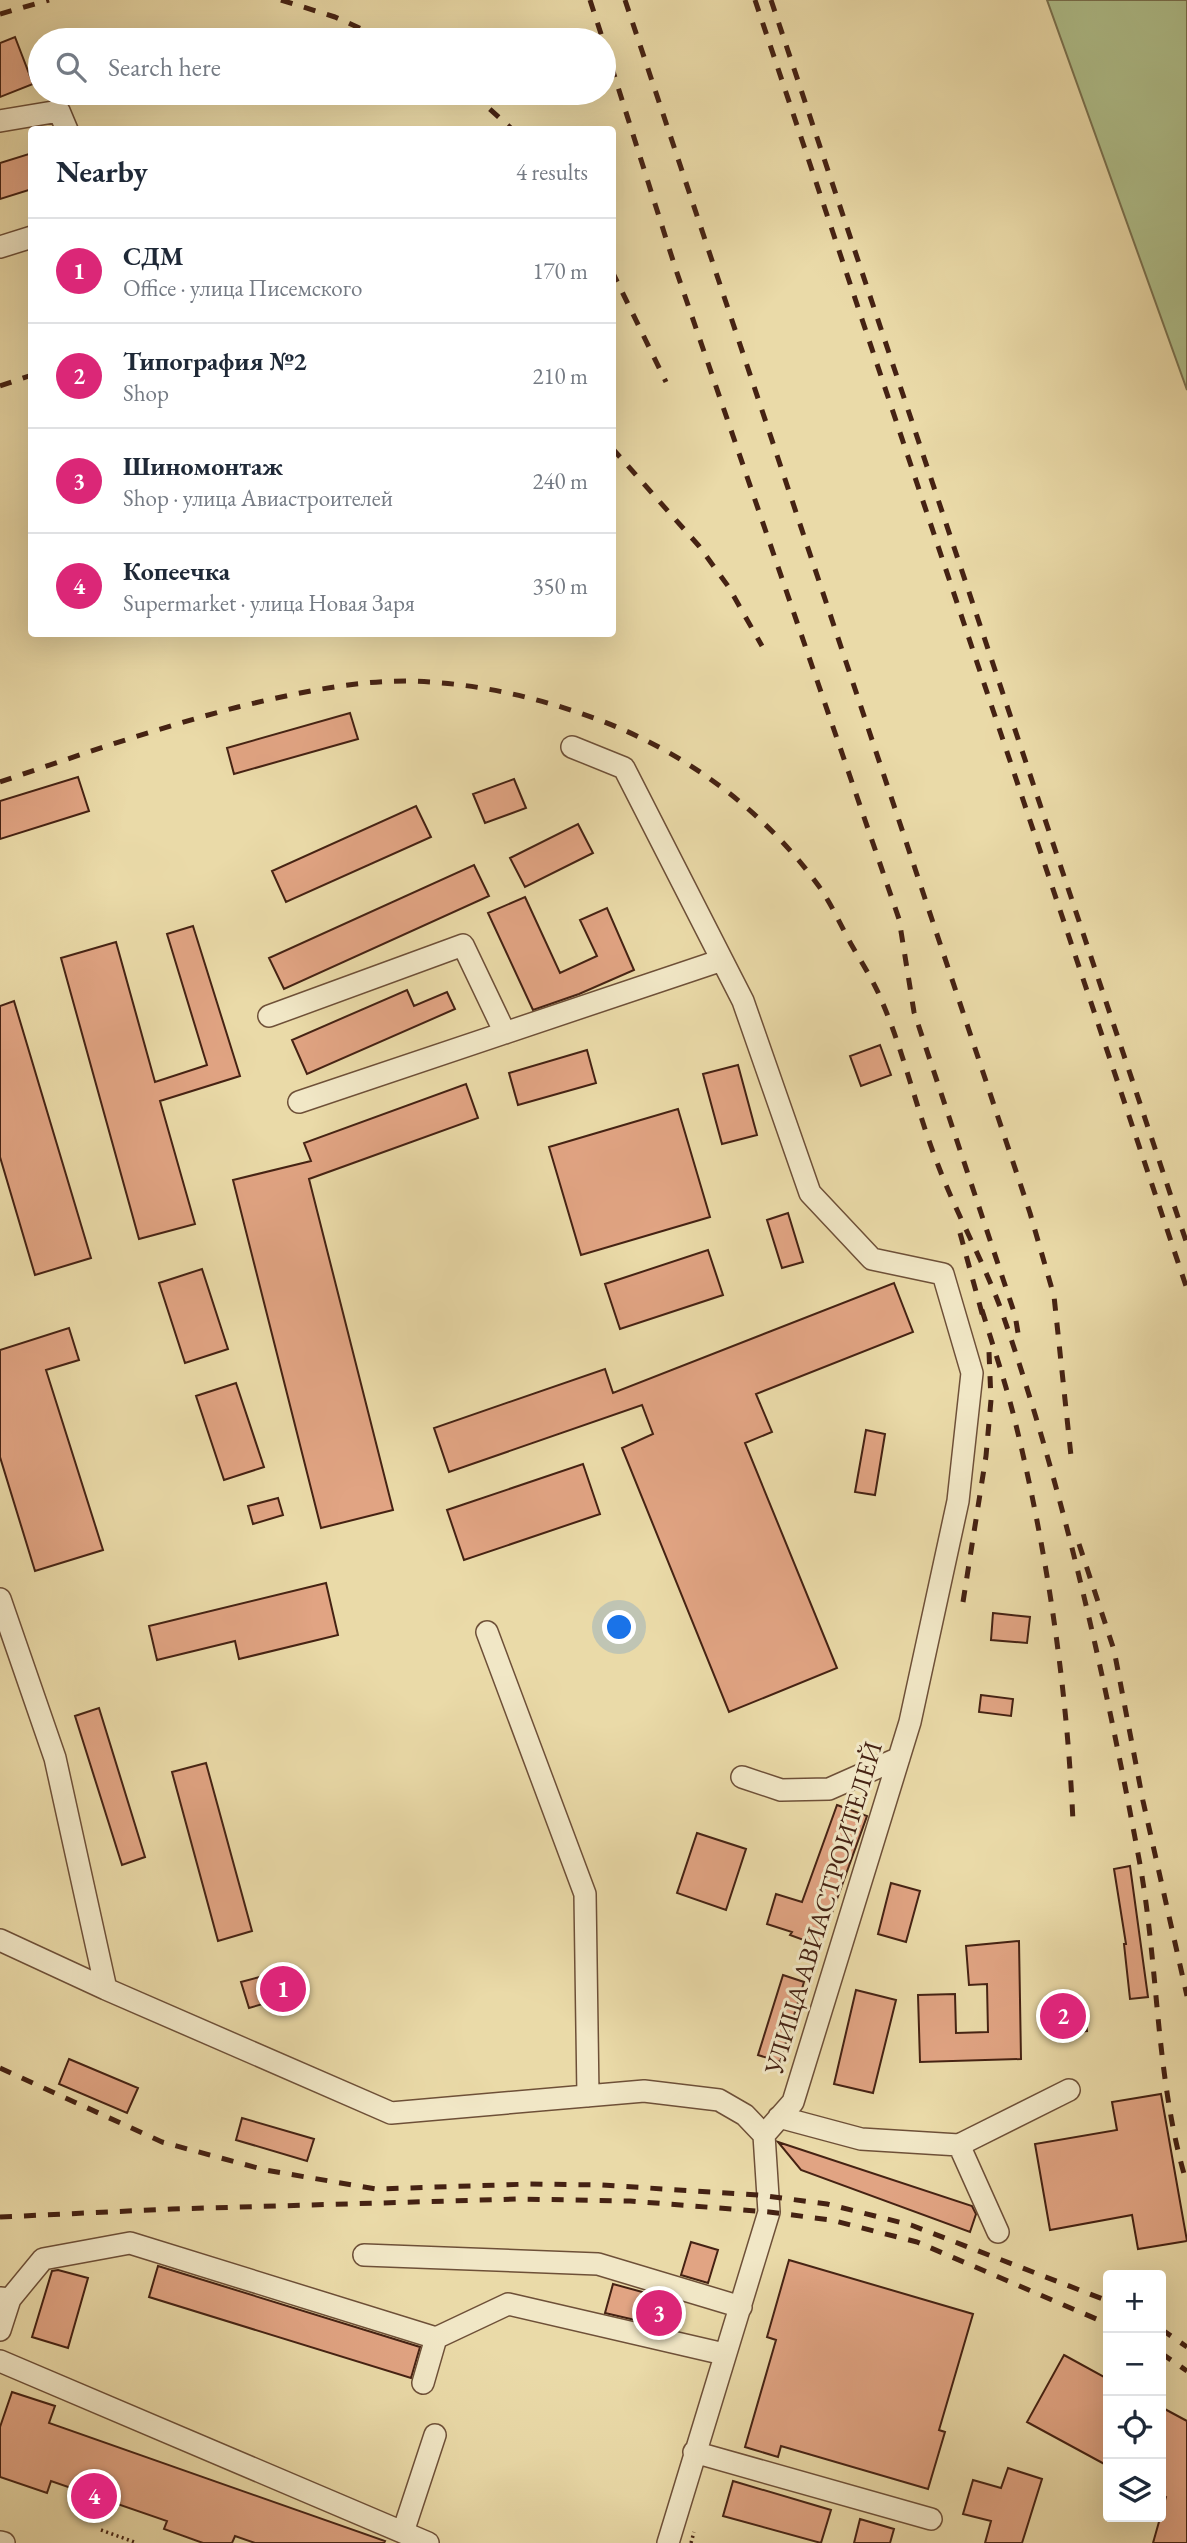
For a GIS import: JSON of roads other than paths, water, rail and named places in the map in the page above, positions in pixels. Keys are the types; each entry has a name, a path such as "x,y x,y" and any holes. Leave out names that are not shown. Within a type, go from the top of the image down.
{"street":[{"path":"0,121 59,111 65,126"},
{"path":"0,247 28,238"},
{"path":"299,1102 722,960 624,768 572,747"},
{"path":"269,1016 463,945 505,1033"},
{"name":"УЛИЦА АВИАСТРОИТЕЛЕЙ","path":"722,960 743,1001 810,1193 872,1259 943,1274 972,1373 958,1501 910,1722 793,2102 764,2135"},
{"path":"0,1600 55,1758 106,1989"},
{"path":"487,1632 585,1894 588,2096"},
{"path":"743,1777 781,1790 829,1788 899,1758"},
{"path":"0,1940 391,2113 643,2091 719,2099 745,2115 764,2135 769,2212 668,2543"},
{"path":"779,2117 861,2138 959,2145 1069,2090"},
{"path":"959,2145 998,2232"},
{"path":"0,2330 5,2299 43,2259 130,2243 436,2338 508,2304 724,2354"},
{"path":"364,2255 598,2263 741,2307"},
{"path":"423,2383 436,2338"},
{"path":"0,2361 428,2543"},
{"path":"403,2532 435,2435"},
{"path":"694,2452 931,2519"}],"railway":[{"path":"0,14 49,0"},
{"path":"281,0 335,17 359,28"},
{"path":"590,0 599,28"},
{"path":"625,0 1030,1213 1054,1296 1071,1456"},
{"path":"755,0 1187,1289"},
{"path":"771,0 1187,1244"},
{"path":"616,81 676,270 899,919 914,1012 1015,1315 1019,1339"},
{"path":"485,105 509,126"},
{"path":"616,279 666,382"},
{"path":"0,386 28,376"},
{"path":"616,453 699,546 728,586 762,646"},
{"path":"0,782 118,742 279,697 385,682 454,684 525,697 571,710 627,731 689,765 718,785 746,807 796,857 827,899 880,996 938,1165 998,1301 1027,1387 1082,1587 1126,1791 1145,1899 1169,2104 1187,2184"},
{"path":"960,1233 983,1317"},
{"path":"982,1310 1014,1417 1046,1568 1066,1720 1073,1822"},
{"path":"963,1602 986,1456 991,1400 989,1352"},
{"path":"1079,1544 1114,1650 1143,1801 1187,1996"},
{"path":"0,2068 162,2142 265,2170 376,2189 530,2184 601,2185 759,2195 827,2204 911,2225 1103,2299"},
{"path":"0,2217 518,2199 630,2201 769,2212 831,2220 917,2242 1103,2322"},
{"path":"1166,2332 1187,2347"},
{"path":"1166,2356 1187,2371"}],"place":[{"name":"СДМ","path":"283,1989"},
{"name":"Типография №2","path":"1063,2016"},
{"name":"Шиномонтаж","path":"659,2313"},
{"name":"Копеечка","path":"94,2496"}]}
